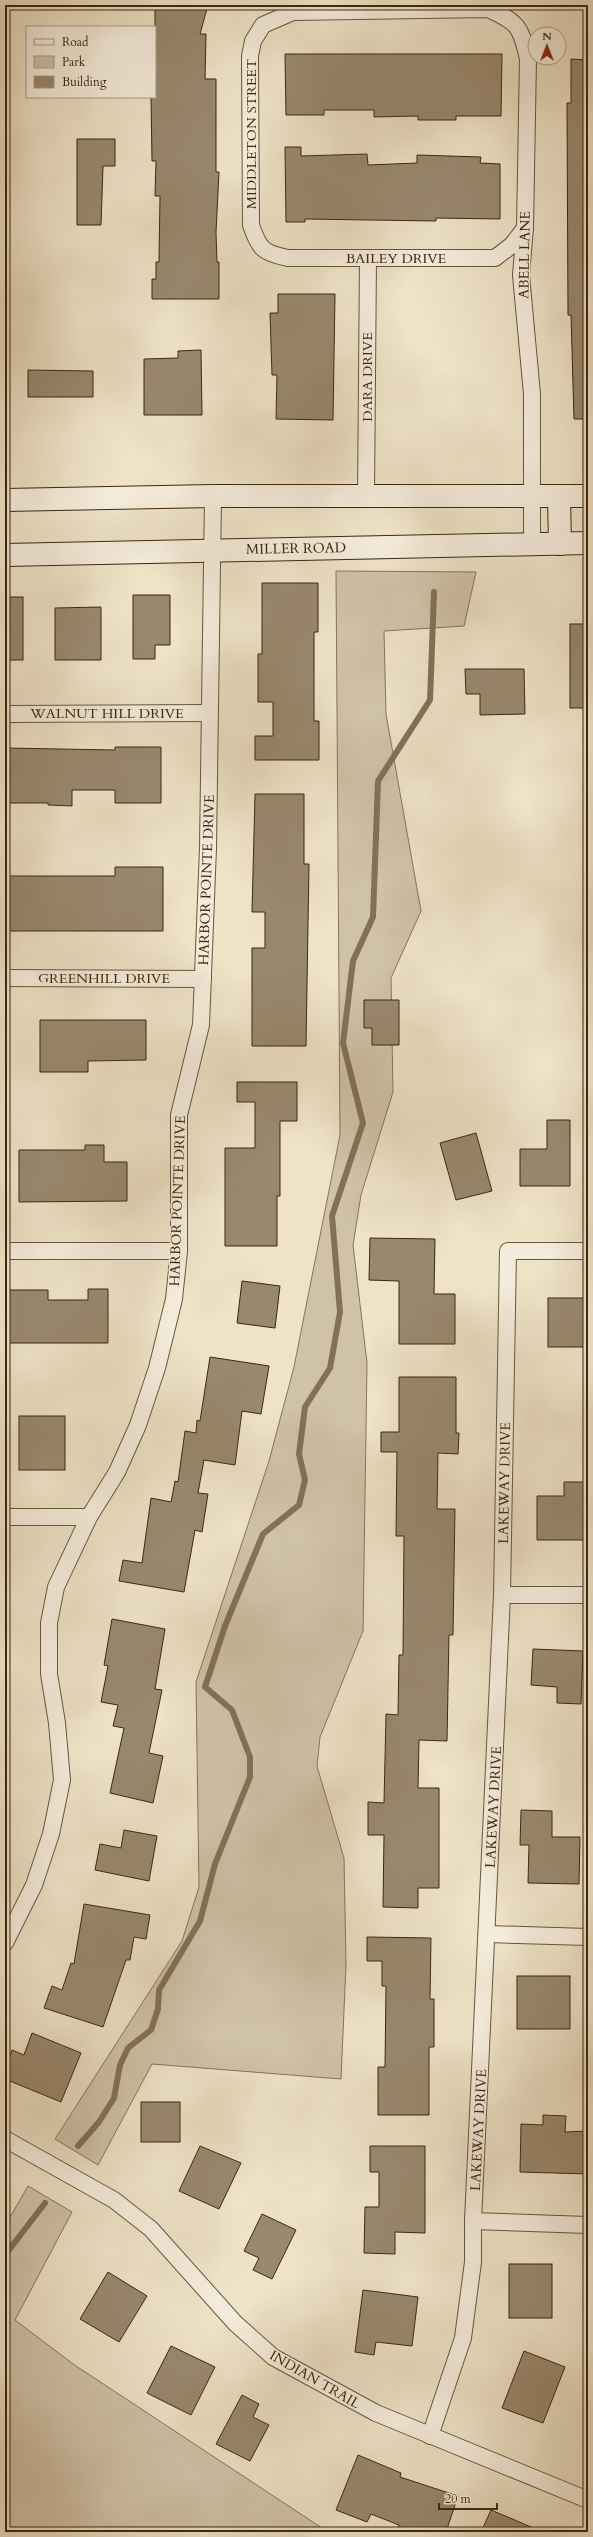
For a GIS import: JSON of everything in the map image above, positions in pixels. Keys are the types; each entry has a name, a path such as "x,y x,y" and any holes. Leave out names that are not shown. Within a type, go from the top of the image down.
{"main road":[{"path":"5,500 213,496 588,496"},
{"path":"559,497 560,544"},
{"name":"MILLER ROAD","path":"5,555 588,543"}],"street":[{"name":"ABELL LANE","path":"263,25 293,12 488,8 511,18 522,32 528,59 525,228 521,275 532,394 532,544"},
{"name":"MIDDLETON STREET","path":"258,244 251,225 250,56 253,41 263,25"},
{"name":"BAILEY DRIVE","path":"258,244 270,254 288,258 495,258 512,244 525,228"},
{"name":"DARA DRIVE","path":"366,496 368,258"},
{"name":"HARBOR POINTE DRIVE","path":"5,1944 34,1885 50,1834 62,1780 57,1724 49,1674 49,1623 56,1587 89,1517 117,1472 138,1425 157,1368 174,1299 179,1251 179,1115 201,1025 208,848 213,496"},
{"name":"WALNUT HILL DRIVE","path":"5,714 209,713"},
{"name":"GREENHILL DRIVE","path":"5,978 203,979"},
{"path":"5,1251 179,1251"},
{"name":"LAKEWAY DRIVE","path":"430,2436 463,2338 473,2262 473,2221 502,1595 508,1251 588,1251"},
{"path":"5,1517 89,1517"},
{"path":"502,1595 588,1595"},
{"path":"487,1934 588,1937"},
{"name":"INDIAN TRAIL","path":"5,2139 114,2200 151,2229 235,2323 273,2357 319,2384 376,2413 588,2500"},
{"path":"473,2221 588,2224"}],"green space":[{"path":"336,571 476,572 464,626 384,631 386,714 421,911 391,978 393,1092 361,1195 353,1245 367,1363 363,1631 320,1737 317,1766 344,1858 346,1965 341,2079 152,2064 98,2165 55,2139 182,1941 199,1887 196,1682 269,1461 294,1367 340,1135"},
{"path":"28,2186 72,2212 15,2320 73,2364 328,2532 5,2532 5,2226"}],"building":[{"path":"155,5 208,5 200,34 206,34 205,79 216,79 216,172 219,172 216,232 217,262 219,262 219,299 152,299 152,279 156,279 156,262 159,262 160,196 155,196 156,161 152,161 151,98 156,98"},
{"path":"285,54 502,54 501,116 456,116 456,120 418,120 418,116 374,117 374,110 324,110 324,115 286,115"},
{"path":"571,59 588,60 588,419 574,419 571,315 568,315 567,103 571,103"},
{"path":"77,139 115,139 115,166 103,166 101,225 77,225"},
{"path":"285,147 301,147 301,156 367,154 368,165 417,163 417,155 481,157 480,163 500,164 500,219 436,218 436,221 305,219 305,222 286,222"},
{"path":"278,294 335,294 333,420 276,419 277,375 272,375 270,313 278,313"},
{"path":"201,350 202,415 144,415 144,359 178,358 178,351"},
{"path":"28,370 93,371 93,397 28,397"},
{"path":"262,583 318,583 318,632 314,632 314,721 319,721 319,760 255,760 255,736 273,736 273,702 258,702 258,654 262,654"},
{"path":"133,595 170,595 170,645 155,645 155,659 133,659"},
{"path":"5,597 23,597 23,660 5,660"},
{"path":"101,607 101,660 55,660 55,608"},
{"path":"570,624 588,624 588,708 570,708"},
{"path":"465,669 524,669 525,714 480,715 480,694 466,694"},
{"path":"115,747 161,747 161,803 115,803 115,790 72,790 72,806 48,805 48,803 5,803 5,748 115,750"},
{"path":"255,794 304,794 304,864 309,864 306,1046 252,1046 252,948 265,948 265,912 252,912"},
{"path":"115,867 163,867 163,931 5,931 5,876 115,876"},
{"path":"364,1000 399,1000 399,1045 372,1045 372,1028 364,1028"},
{"path":"40,1020 146,1020 146,1060 88,1061 88,1072 40,1072"},
{"path":"237,1082 297,1082 297,1121 280,1121 280,1196 277,1196 277,1246 225,1246 225,1148 255,1148 255,1102 237,1102"},
{"path":"547,1120 570,1120 570,1186 520,1186 520,1149 547,1149"},
{"path":"476,1133 492,1191 456,1200 440,1143"},
{"path":"85,1145 104,1145 104,1162 127,1162 127,1201 19,1202 19,1150 85,1150"},
{"path":"370,1238 435,1239 434,1294 455,1294 455,1344 399,1344 399,1281 369,1280"},
{"path":"242,1281 280,1286 275,1328 237,1323"},
{"path":"88,1289 108,1289 108,1343 5,1343 5,1290 48,1290 48,1300 88,1300"},
{"path":"548,1298 588,1298 588,1347 548,1347"},
{"path":"210,1357 269,1366 261,1414 242,1411 235,1465 204,1460 198,1493 208,1494 202,1532 195,1530 184,1592 119,1581 123,1560 142,1563 151,1498 171,1502 175,1481 178,1482 185,1431 196,1433 197,1420 200,1421"},
{"path":"399,1377 456,1377 456,1433 459,1433 458,1454 438,1453 437,1509 455,1509 453,1635 449,1635 447,1741 419,1740 418,1788 439,1788 439,1888 418,1888 418,1908 383,1907 384,1835 368,1835 368,1802 384,1803 386,1714 398,1715 399,1655 403,1655 404,1536 396,1536 397,1452 381,1452 381,1432 399,1432"},
{"path":"19,1416 65,1416 65,1470 19,1470"},
{"path":"564,1482 588,1482 588,1540 537,1540 537,1496 564,1496"},
{"path":"112,1619 165,1629 155,1689 162,1690 149,1753 163,1756 153,1803 110,1793 124,1728 113,1726 118,1705 101,1702 108,1666 104,1665"},
{"path":"533,1649 583,1651 581,1704 557,1703 557,1687 531,1685"},
{"path":"521,1810 552,1811 552,1837 580,1837 579,1884 528,1883 529,1845 520,1845"},
{"path":"124,1830 157,1836 149,1881 95,1870 100,1844 121,1848"},
{"path":"84,1904 150,1915 146,1939 134,1937 130,1960 126,1960 103,2027 44,2008 52,1986 62,1990 71,1963 74,1964"},
{"path":"367,1937 431,1938 430,1999 434,1999 434,2047 429,2047 429,2115 378,2115 378,2067 385,2067 386,1986 382,1986 382,1961 367,1961"},
{"path":"517,1976 570,1976 570,2029 517,2029"},
{"path":"32,2033 81,2053 61,2102 5,2079 5,2067 12,2050 24,2055"},
{"path":"141,2102 180,2102 180,2142 141,2142"},
{"path":"543,2115 566,2116 565,2132 588,2131 588,2174 520,2172 521,2124 543,2125"},
{"path":"200,2146 241,2163 219,2209 179,2191"},
{"path":"370,2146 425,2146 425,2233 395,2232 395,2254 364,2253 365,2207 379,2207 379,2172 370,2172"},
{"path":"262,2214 296,2230 272,2279 253,2270 259,2258 244,2251"},
{"path":"509,2264 552,2264 552,2318 509,2318"},
{"path":"108,2272 147,2296 119,2342 80,2319"},
{"path":"363,2290 418,2297 412,2346 376,2342 374,2355 355,2352"},
{"path":"171,2346 215,2367 191,2415 147,2393"},
{"path":"524,2351 565,2367 543,2423 502,2408"},
{"path":"242,2395 259,2404 253,2417 269,2425 250,2461 216,2444"},
{"path":"358,2455 401,2473 400,2477 458,2496 446,2532 397,2532 399,2525 371,2514 367,2522 336,2510"},
{"path":"491,2510 543,2532 481,2532"}],"waterway":[{"path":"78,2146 99,2122 114,2098 120,2065 128,2048 151,2030 158,2009 159,1990 200,1921 215,1864 250,1777 250,1757 232,1710 205,1687 225,1626 263,1534 299,1505 305,1480 299,1454 305,1407 330,1368 340,1312 332,1216 363,1123 343,1043 353,961 373,917 378,781 430,700 434,592"},
{"path":"5,2255 45,2203"}]}
